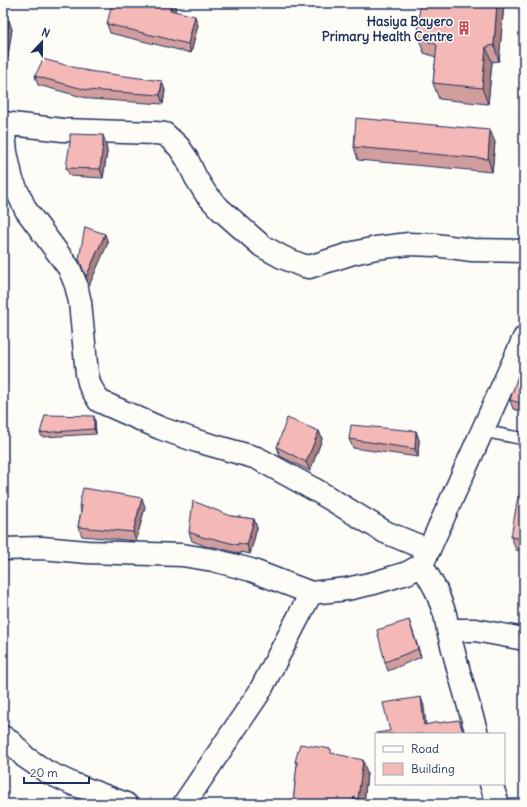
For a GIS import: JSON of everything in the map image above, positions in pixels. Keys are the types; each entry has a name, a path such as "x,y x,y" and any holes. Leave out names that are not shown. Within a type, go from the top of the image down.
{"street":[{"path":"477,733 448,630 445,614 425,558 385,532 257,458 168,431 99,401 90,386 87,374 80,302 76,285 69,268 26,210 12,180 6,152 3,124 64,130 165,134 179,147 206,194 220,209 262,246 282,257 309,267 353,253 376,248 409,244 435,245 472,250 524,251"},
{"path":"3,550 42,548 87,552 182,555 213,560 251,570 311,593 347,589 407,573 425,558 524,338"},
{"path":"184,804 259,693 311,593"},
{"path":"448,630 475,630 524,639"},
{"path":"3,737 12,743 25,757 47,772 73,784 126,804"},
{"path":"491,785 498,804"}],"lane":[{"path":"483,431 524,439"}],"building":[{"path":"112,3 172,3 170,10 195,16 188,44 107,24"},
{"name":"Hasiya Bayero Primary Health Centre","path":"420,3 497,3 494,45 486,47 482,88 433,83 437,45 418,37"},
{"path":"3,19 9,20 4,53 3,53"},
{"path":"43,59 88,71 162,81 160,95 87,90 35,76"},
{"path":"356,118 490,130 488,159 354,147"},
{"path":"70,134 103,135 100,169 66,168"},
{"path":"85,227 105,234 86,277 79,259"},
{"path":"520,369 524,371 524,404 510,400"},
{"path":"45,415 94,416 94,429 40,433"},
{"path":"287,418 319,431 306,462 277,447"},
{"path":"351,425 416,431 415,449 349,439"},
{"path":"83,488 142,498 133,532 78,527 82,506 79,506"},
{"path":"518,496 524,497 524,539 511,537"},
{"path":"193,501 231,516 254,519 247,545 238,543 238,545 211,538 205,538 189,532"},
{"path":"409,620 418,649 385,662 377,630"},
{"path":"421,697 424,725 459,720 464,733 376,733 390,731 383,703"},
{"path":"300,744 331,749 331,753 363,760 358,799 354,797 352,802 349,801 348,804 293,804 297,762 295,762"}],"place":[{"name":"Hasiya Bayero Primary Health Centre","path":"464,28"}]}
